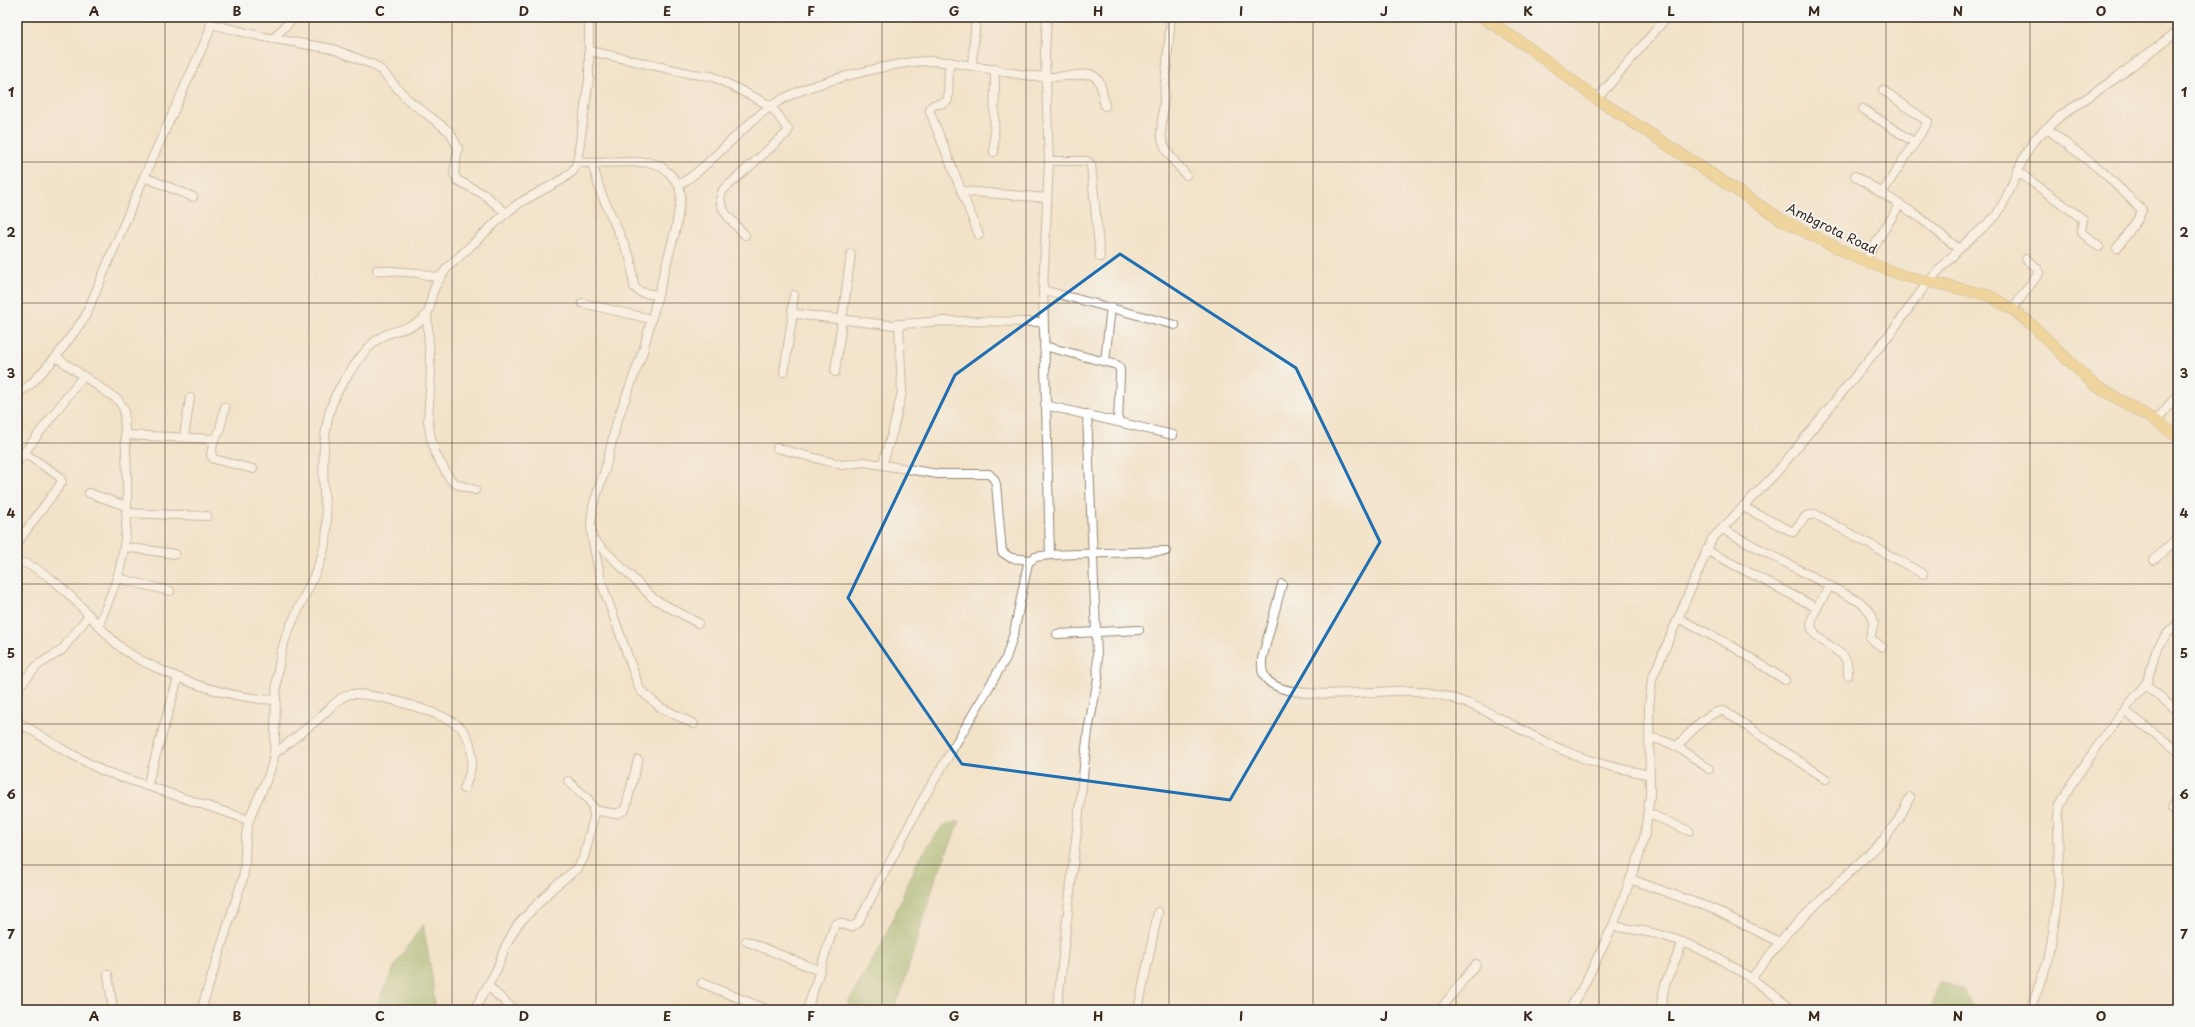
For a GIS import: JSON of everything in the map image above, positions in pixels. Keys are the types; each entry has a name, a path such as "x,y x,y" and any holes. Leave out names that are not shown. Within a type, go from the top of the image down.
{"main road":[{"name":"Ambgrota Road","path":"1482,17 1528,47 1596,100 1782,220 1865,261 1904,276 1988,295 2012,309 2030,323 2093,384 2156,421 2178,437"}],"street":[{"path":"274,38 294,17"},
{"path":"475,490 456,484 450,479 436,455 431,438 428,422 431,373 426,315 439,278 506,213 521,202 562,179 573,171 578,163 589,79 589,17"},
{"path":"972,65 976,17"},
{"path":"1047,17 1045,54 1049,161 1043,322 1050,555"},
{"path":"1170,17 1161,133 1162,143 1166,151 1186,175"},
{"path":"1596,100 1667,17"},
{"path":"17,394 31,384 56,357 85,317 96,294 210,20 274,38 333,49 374,65 407,99 450,132 458,148 454,174 457,180 485,195 506,213"},
{"path":"1569,1010 1584,985 1613,926 1643,838 1648,813 1650,775 1649,707 1652,679 1712,539 1744,507 1807,435 1893,330 1928,282 1959,249 1996,216 2006,198 2017,171 2034,140 2059,117 2116,78 2178,31"},
{"path":"590,51 692,74 712,76 771,106 786,126 787,133 723,190 720,196 720,202 723,208 745,235"},
{"path":"949,62 948,100 944,103 933,105 930,109 979,234"},
{"path":"679,185 705,165 771,106 799,92 906,63 949,62 1047,77 1094,75 1100,82 1105,106"},
{"path":"994,152 995,69"},
{"path":"1882,193 1927,125 1926,119 1883,90"},
{"path":"1863,109 1915,143"},
{"path":"2046,128 2103,172 2142,210 2138,219 2117,248"},
{"path":"1049,161 1088,161 1092,165 1100,257"},
{"path":"578,163 647,162 659,165 670,174 679,185 681,196 680,210 635,376 617,421 606,470 593,506 590,523 602,584 640,690 660,707 694,724"},
{"path":"592,163 601,193 631,260 634,287 640,292 657,295"},
{"path":"2017,171 2083,219 2081,232 2099,247"},
{"path":"1855,176 1900,204 1959,249"},
{"path":"144,177 193,197"},
{"path":"962,191 1047,198"},
{"path":"1865,261 1900,204"},
{"path":"836,372 851,254"},
{"path":"2012,309 2039,273 2037,268 2026,259"},
{"path":"377,270 418,273 439,278"},
{"path":"1043,290 1176,325"},
{"path":"784,372 794,295"},
{"path":"582,303 651,319"},
{"path":"1105,361 1111,307"},
{"path":"793,312 843,320 899,325 944,320 1043,322"},
{"path":"201,1010 243,878 246,834 249,820 272,765 274,754 275,700 283,648 288,631 316,572 326,538 324,467 326,439 334,401 339,389 372,344 384,335 417,322 426,315"},
{"path":"882,465 892,434 902,392 899,325"},
{"path":"1044,346 1105,361 1116,365 1120,369 1118,421"},
{"path":"56,357 121,403 124,409 126,509 124,547 117,578 99,625"},
{"path":"17,462 84,376"},
{"path":"2156,421 2178,394"},
{"path":"184,437 190,398"},
{"path":"1045,405 1173,434"},
{"path":"225,407 219,433 214,439 212,455 214,460 253,469"},
{"path":"1057,1010 1088,731 1097,693 1087,414"},
{"path":"125,435 214,439"},
{"path":"777,448 842,465 864,462 938,474 992,476 996,484 1001,548 1005,555 1011,558 1031,560"},
{"path":"17,543 62,482 59,476 24,453"},
{"path":"89,493 126,509 207,516"},
{"path":"1744,507 1793,532 1806,516 1815,514 1923,574"},
{"path":"1722,529 1860,602 1869,610 1874,622 1870,638 1882,647"},
{"path":"592,538 654,599 698,623"},
{"path":"2154,560 2178,538"},
{"path":"124,547 175,554"},
{"path":"1706,550 1817,608"},
{"path":"807,1010 835,924 840,923 851,927 858,922 922,801 1006,658 1014,633 1026,568 1031,560 1035,557 1050,555 1093,555 1166,551"},
{"path":"17,561 31,565 40,571 125,650 178,678 227,695 275,700"},
{"path":"117,578 170,591"},
{"path":"1282,584 1262,665 1262,670 1266,678 1273,684 1311,693 1346,694 1402,690 1426,692 1456,698 1481,707 1565,751 1620,769 1650,775"},
{"path":"1830,586 1817,608 1811,627 1818,637 1845,658 1848,665 1848,675"},
{"path":"17,689 38,665 62,650 89,615"},
{"path":"1678,618 1732,646 1785,680"},
{"path":"2030,1010 2048,961 2054,926 2059,884 2058,817 2060,805 2070,786 2108,731 2145,685 2150,674 2156,651 2167,634 2178,623"},
{"path":"1057,634 1139,630"},
{"path":"147,786 178,678"},
{"path":"2145,685 2178,711"},
{"path":"274,754 316,721 340,699 356,693 382,697 448,720 463,730 471,749 473,763 464,789"},
{"path":"1677,746 1710,715 1717,710 1724,711 1826,780"},
{"path":"2125,711 2178,751"},
{"path":"17,720 88,764 103,771 249,820"},
{"path":"1649,738 1658,738 1677,746 1709,768"},
{"path":"593,810 616,814 624,810 638,760"},
{"path":"474,1010 488,986 505,947 518,924 554,887 581,864 591,833 594,817 593,810 588,799 568,781"},
{"path":"2178,794 2173,809 2178,815"},
{"path":"1752,979 1779,942 1883,840 1899,819 1910,797"},
{"path":"1648,813 1689,831"},
{"path":"1630,879 1713,910 1779,942"},
{"path":"1138,1010 1158,912"},
{"path":"1613,926 1659,935 1683,942 1709,953 1777,996 1792,1010"},
{"path":"746,941 820,971"},
{"path":"1660,1010 1665,984 1683,942"},
{"path":"1440,1010 1476,964"},
{"path":"108,975 113,1010"},
{"path":"702,983 768,1010"},
{"path":"488,986 514,1010"}],"highlighted area":[{"path":"1120,254 1296,368 1380,542 1230,800 962,764 848,598 955,375"}],"green space":[{"path":"960,821 935,880 901,992 893,1010 844,1010 882,944 917,862 943,825"},
{"path":"423,924 432,975 435,1010 374,1010 397,962"},
{"path":"1939,981 1963,989 1974,1010 1931,1010"}]}
